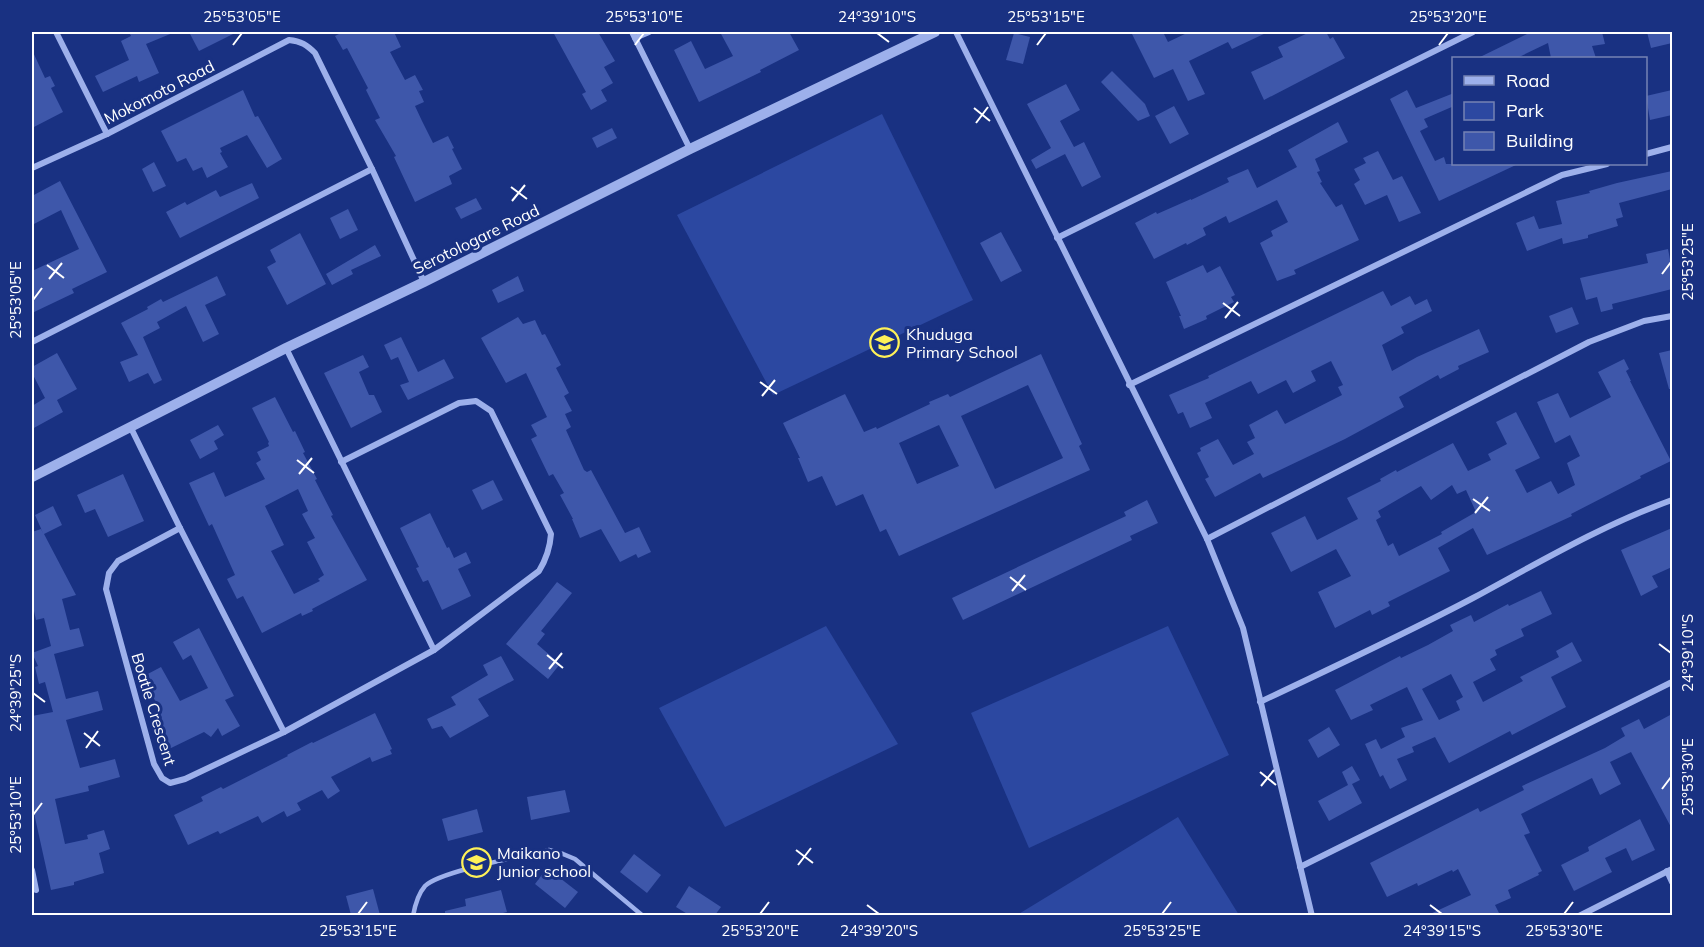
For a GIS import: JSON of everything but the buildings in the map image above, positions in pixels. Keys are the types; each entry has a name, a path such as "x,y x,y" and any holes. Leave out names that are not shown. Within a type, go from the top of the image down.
{"street":[{"path":"56,32 106,135"},
{"path":"649,32 634,35 690,149"},
{"name":"Serotologare Road","path":"32,477 286,348 690,149 935,32"},
{"path":"956,32 1207,539 1243,628 1312,915"},
{"path":"1057,238 1473,32"},
{"name":"Mokomoto Road","path":"32,168 106,135 289,40 298,40 315,53 372,169"},
{"path":"1647,154 1672,147"},
{"path":"1130,385 1562,175 1603,165"},
{"path":"32,342 372,169 424,282"},
{"path":"1207,539 1590,342 1644,321 1672,316"},
{"path":"286,348 434,650"},
{"name":"Boatle Crescent","path":"180,528 118,561 109,573 106,589 154,764 162,778 170,783 284,732 434,650 539,571 550,548 551,534 491,411 477,401 459,403 341,462"},
{"path":"131,428 284,732"},
{"path":"1260,702 1470,599 1580,540 1639,512 1672,500"},
{"path":"1300,867 1672,682"},
{"path":"32,870 36,890"},
{"path":"1579,915 1670,870 1672,882"}],"lane":[{"path":"413,915 417,899 425,886 442,875 549,850 575,859 643,915"}],"green space":[{"path":"882,114 973,300 773,395 677,215"},
{"path":"826,626 898,744 725,827 659,708"},
{"path":"1168,626 1229,755 1029,848 971,713"},
{"path":"1178,817 1239,915 1017,915"}],"place":[{"name":"Khuduga Primary School","path":"885,343"},
{"name":"Maikano Junior school","path":"476,862"}]}
